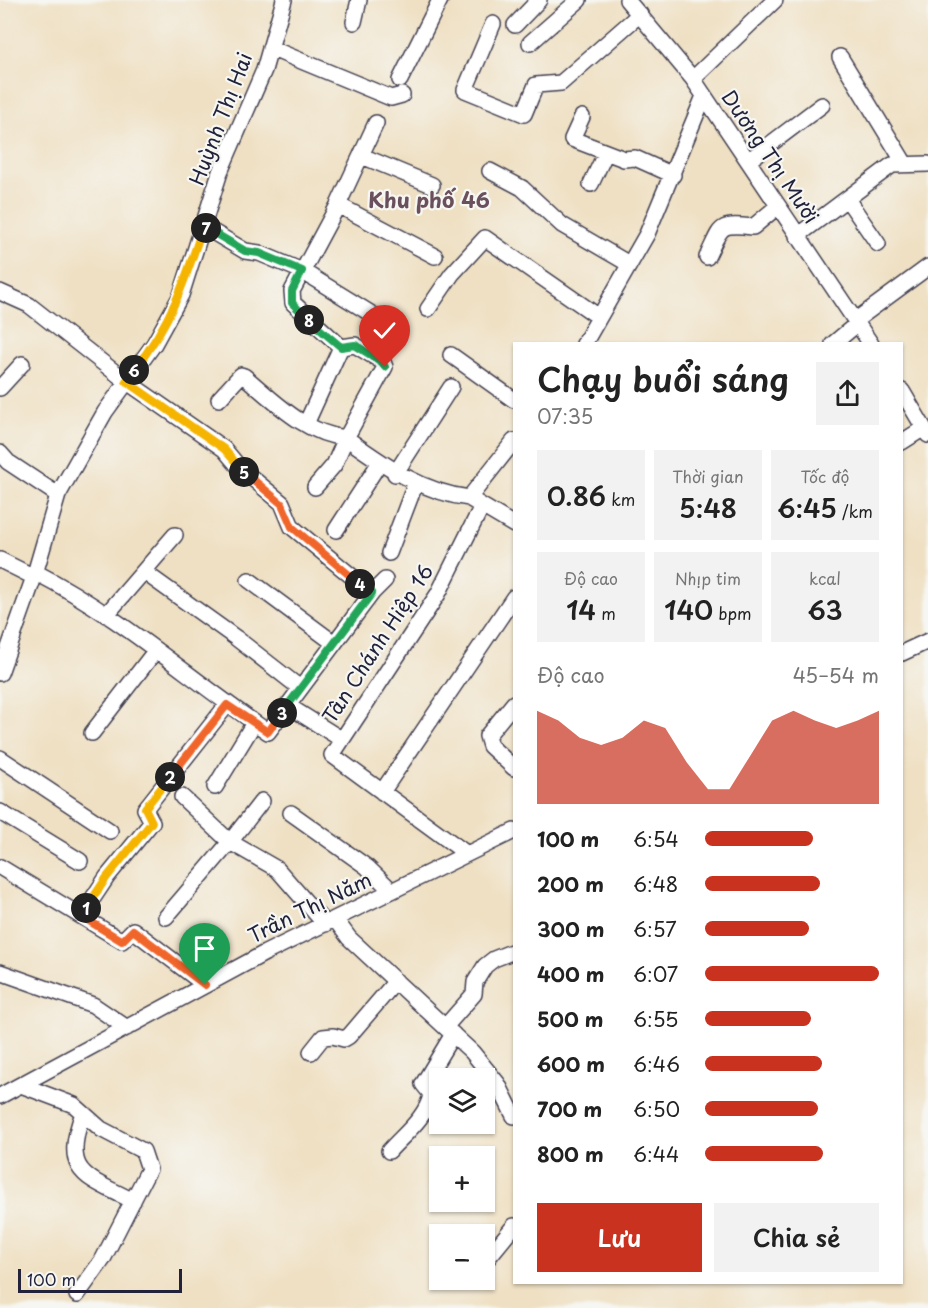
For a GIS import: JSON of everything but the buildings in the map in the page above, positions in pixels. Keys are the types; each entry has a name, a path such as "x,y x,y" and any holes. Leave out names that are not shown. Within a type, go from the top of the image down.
{"street":[{"name":"Huỳnh Thị Hai","path":"0,673 58,495 105,412 154,344 181,294 220,172 264,70 284,0"},
{"path":"354,22 359,0"},
{"path":"270,48 391,98 401,87 440,0"},
{"path":"515,25 539,0"},
{"path":"530,43 579,0"},
{"path":"693,79 775,0"},
{"path":"493,24 465,90 524,114 536,85 561,83 636,6"},
{"name":"Dương Thị Mười","path":"636,6 693,79 870,342"},
{"path":"840,57 905,164"},
{"path":"585,342 647,234 704,96"},
{"path":"748,161 822,105"},
{"path":"582,117 572,139 624,159 635,158 673,175"},
{"path":"341,347 292,303 292,291 338,205 376,123"},
{"path":"591,184 606,152"},
{"path":"362,156 432,185"},
{"path":"797,236 892,165 928,164"},
{"path":"490,171 522,188 562,225 629,264"},
{"path":"847,199 878,244"},
{"path":"338,205 435,256"},
{"path":"707,257 721,228 728,224 753,227 778,206"},
{"path":"203,226 245,251 259,253 302,271 386,323"},
{"path":"428,309 452,274 485,238 599,317"},
{"path":"835,342 857,321 928,267"},
{"path":"0,292 29,305 126,381 224,449 239,467 282,504 292,527 372,593"},
{"path":"315,487 334,465 346,438 385,367 382,362 355,345 341,347"},
{"path":"306,424 341,347"},
{"path":"451,355 513,399"},
{"path":"3,380 22,364"},
{"path":"219,399 240,375 294,418 335,437 346,438 395,474 448,495 475,502 513,524"},
{"path":"395,474 451,387"},
{"path":"903,393 926,432 903,442"},
{"name":"Tân Chánh Hiệp 16","path":"382,792 332,755 438,594 475,502 513,443"},
{"path":"3,461 58,495"},
{"path":"336,530 380,462"},
{"path":"389,553 416,482"},
{"path":"106,615 175,535"},
{"path":"0,560 66,588 156,650 227,705 268,732 372,593 385,580"},
{"path":"144,572 236,638 300,688"},
{"path":"249,580 334,643"},
{"path":"467,854 382,792 513,598"},
{"path":"903,653 928,641"},
{"path":"92,733 156,650"},
{"path":"513,704 488,736 490,746 513,767"},
{"path":"81,916 107,877 152,822 145,808 227,705"},
{"path":"287,705 341,739"},
{"path":"215,787 254,723"},
{"path":"0,758 110,831"},
{"path":"182,797 230,842 277,869 449,1030 498,1084 513,1114"},
{"path":"166,917 262,801"},
{"path":"0,812 81,861"},
{"path":"291,813 367,867 392,891"},
{"name":"Trần Thị Năm","path":"0,1096 205,985 513,831"},
{"path":"0,867 122,941 133,930 205,985"},
{"path":"389,1151 419,1118 430,1100 431,1094 423,1084 449,1030 474,994 475,982 485,966 494,959 513,951"},
{"path":"0,972 93,1005 127,1028"},
{"path":"311,1052 323,1037 333,1036 344,1039 349,1036 396,981"},
{"path":"21,1085 74,1106 101,1129 143,1151 149,1169 103,1259 77,1295"},
{"path":"83,1113 74,1156 83,1175 133,1201"},
{"path":"495,1249 513,1227"}],"district":[{"name":"Khu phố 46","path":"429,201"}],"route":[{"path":"205,985 133,930 122,941 81,916 107,877 152,822 145,808 227,705 268,732 372,593 292,527 282,504 239,467 224,449 126,381 154,344 181,294 203,226 245,251 259,253 302,271 292,291 292,303 341,347 355,345 382,362 385,367"}]}
